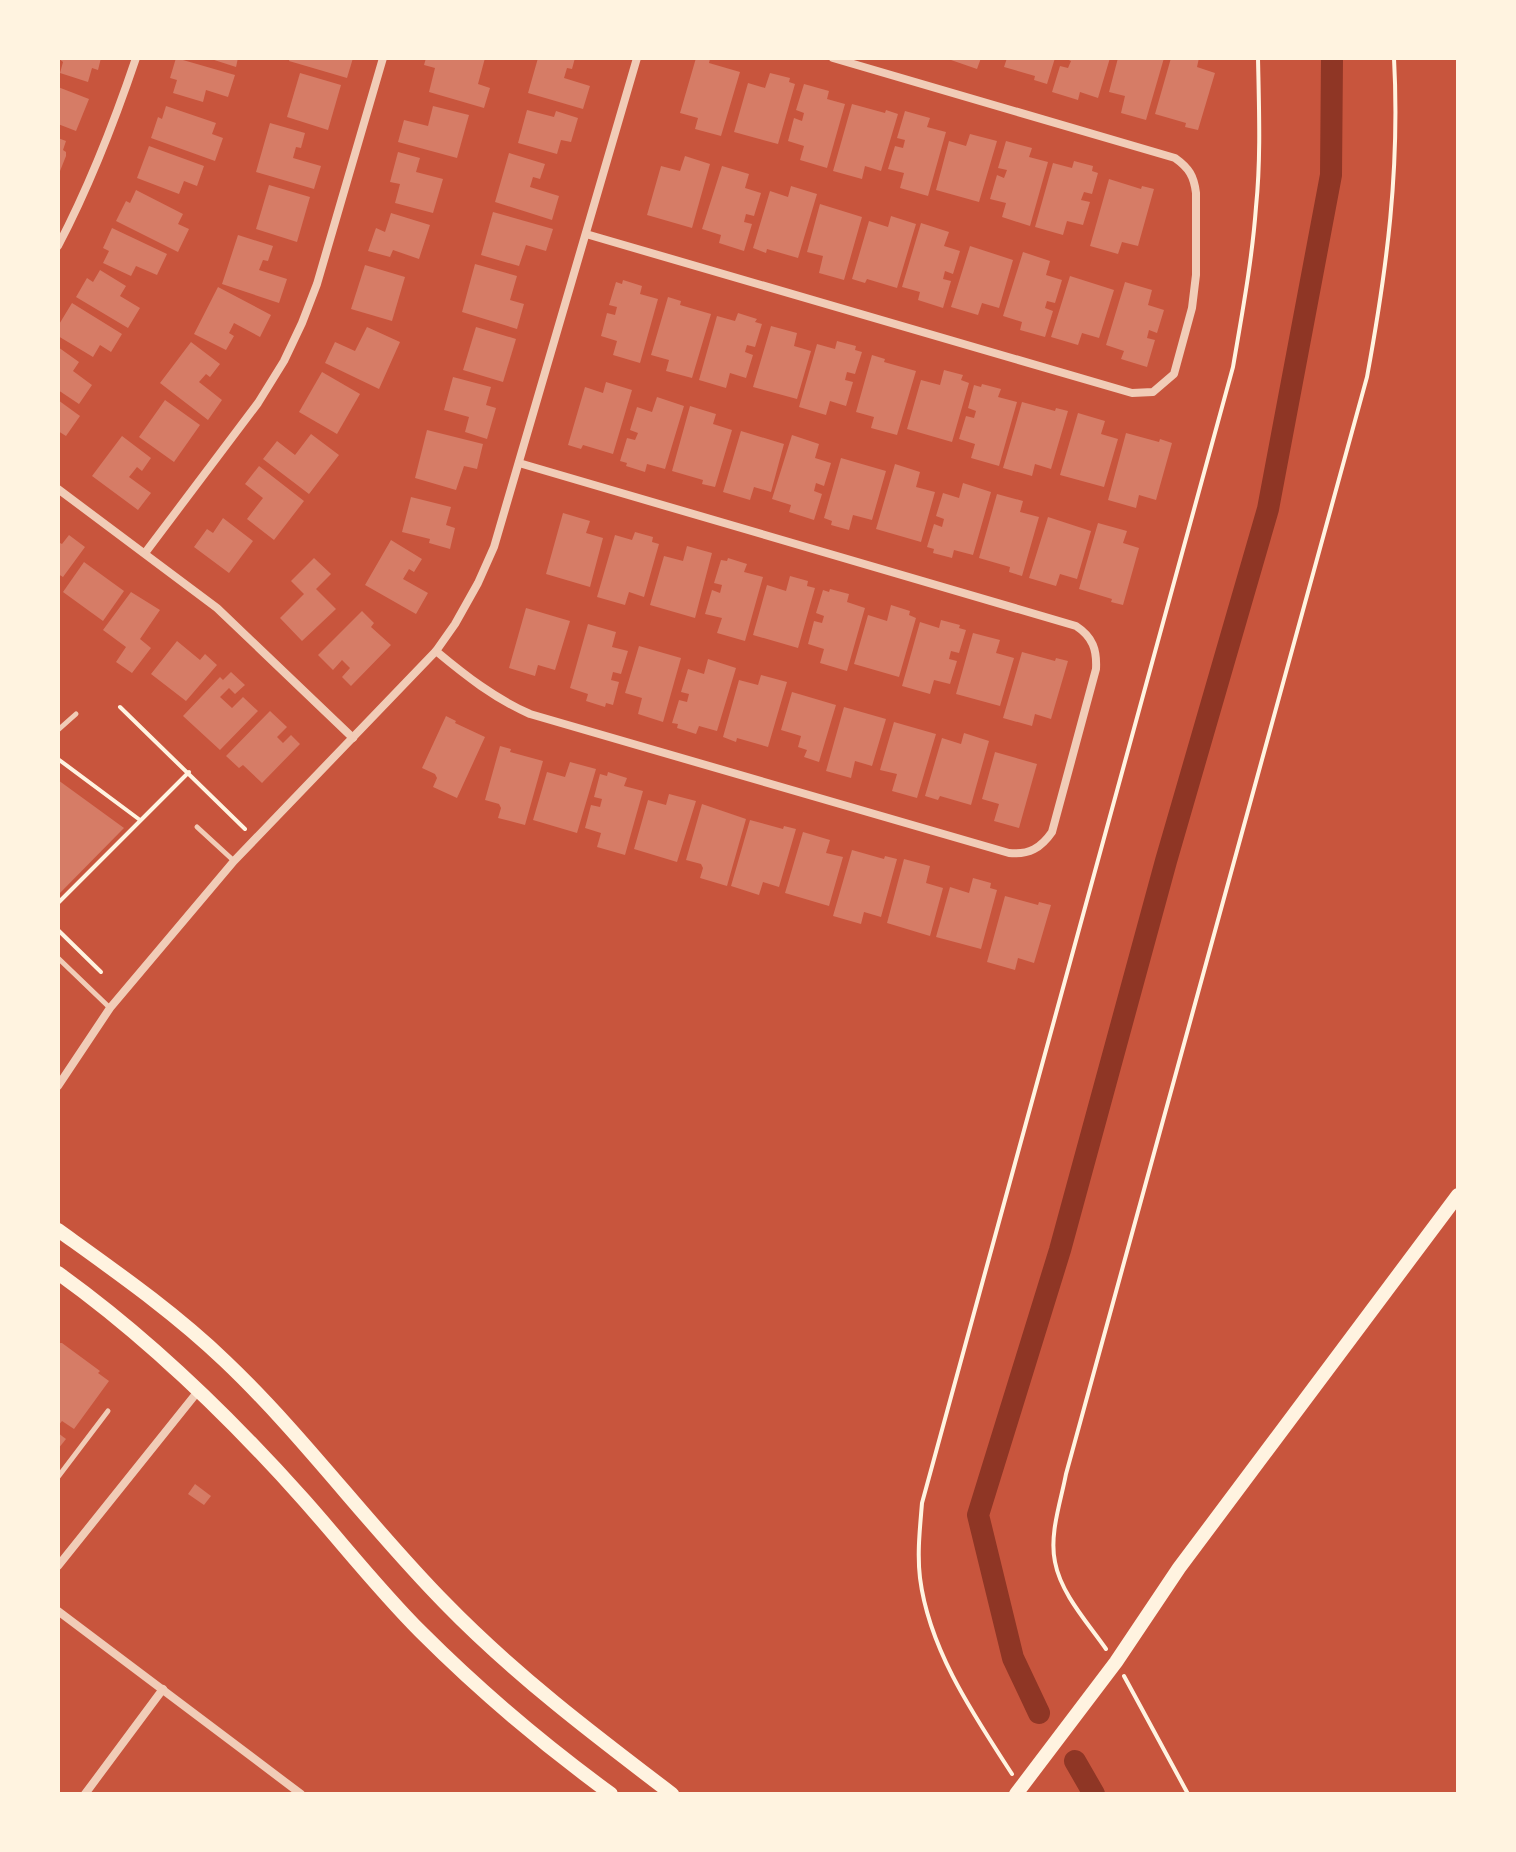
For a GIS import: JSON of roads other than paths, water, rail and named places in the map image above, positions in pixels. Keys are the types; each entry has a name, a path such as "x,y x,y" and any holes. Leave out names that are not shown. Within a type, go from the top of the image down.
{"main road":[{"path":"1018,1790 1116,1662 1179,1568 1458,1195"},
{"path":"58,1230 145,1293 224,1360 300,1439 445,1603 554,1704 672,1794"},
{"path":"58,1273 148,1343 199,1390 253,1444 420,1631 517,1721 611,1794"}],"street":[{"path":"58,246 108,139 136,58"},
{"path":"145,553 258,403 284,361 317,284 383,58"},
{"path":"58,1086 110,1008 234,861 436,651 455,624 494,547 637,58"},
{"path":"586,234 1132,393 1153,392 1171,379 1192,308 1196,275 1195,180 1186,166 1175,158 833,58"},
{"path":"436,651 476,684 505,703 530,714 1009,853 1022,854 1034,850 1052,832 1096,669 1097,655 1085,632 1076,626 519,463"},
{"path":"58,489 217,608 353,738"},
{"path":"58,1566 199,1390"},
{"path":"58,1611 301,1794"},
{"path":"85,1794 163,1689"}],"lane":[{"path":"58,730 76,714"},
{"path":"197,827 234,861"},
{"path":"58,958 110,1008"},
{"path":"58,1476 108,1411"}],"waterway":[{"path":"1039,1713 1013,1658 978,1515 1060,1250 1166,861 1268,509 1331,175 1332,58"},
{"path":"1075,1761 1094,1794"}]}
